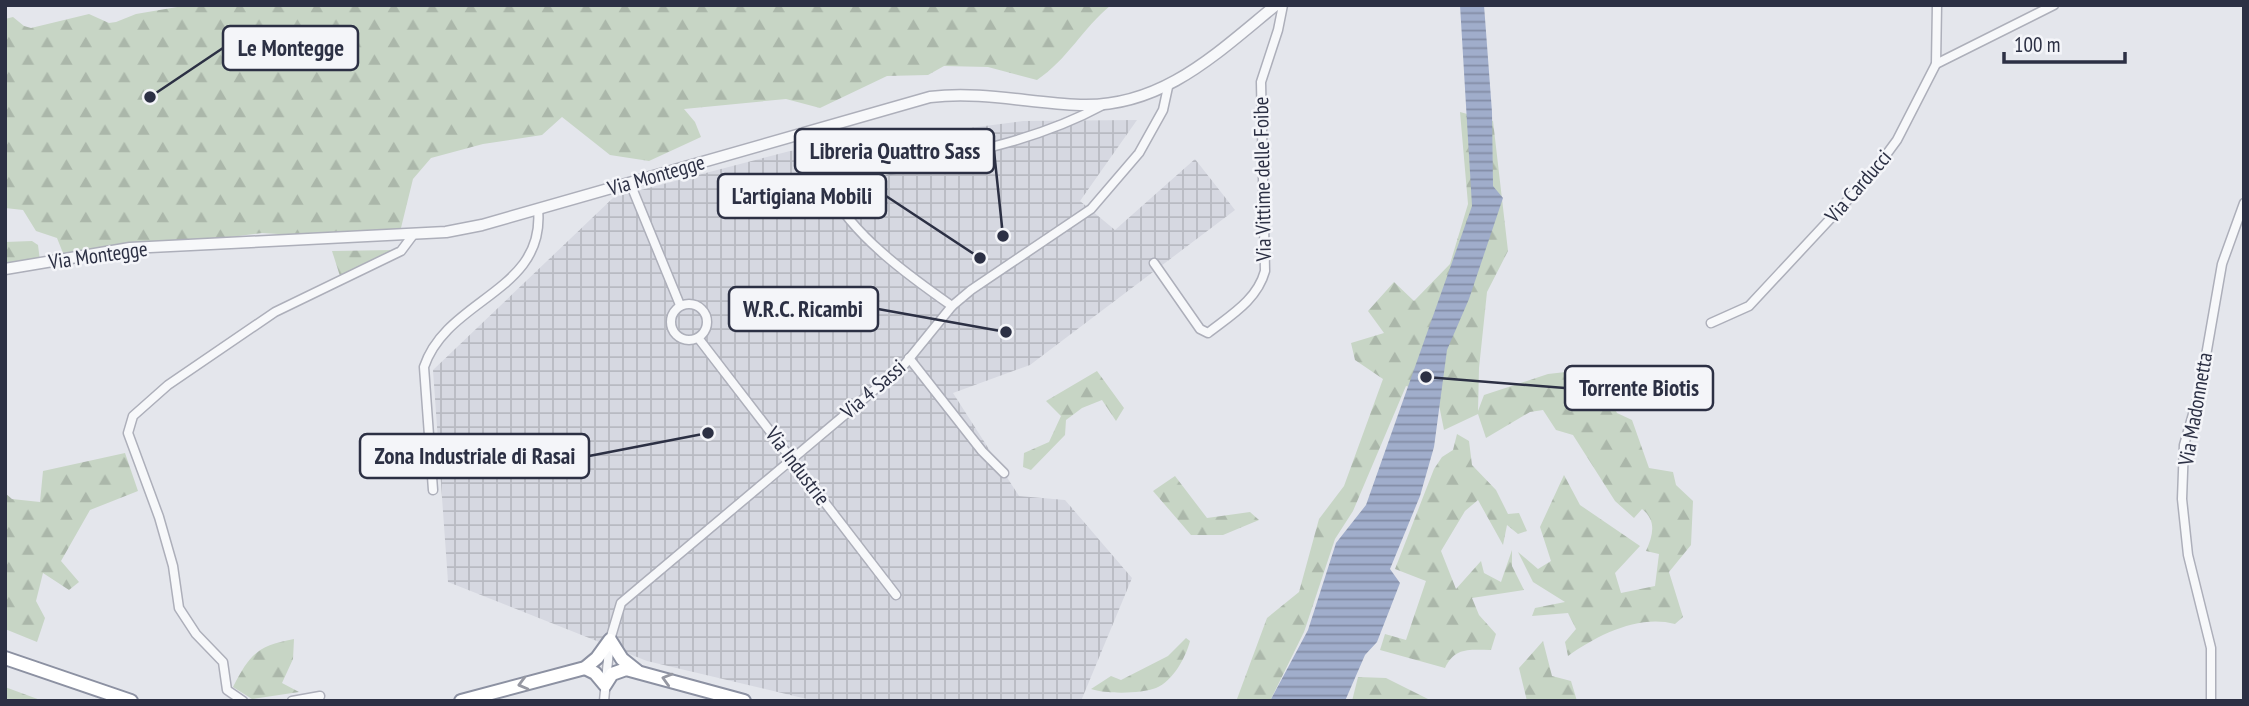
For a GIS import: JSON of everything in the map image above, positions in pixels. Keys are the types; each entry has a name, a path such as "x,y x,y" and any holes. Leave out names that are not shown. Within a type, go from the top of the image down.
{"highway":[{"path":"461,701 585,668 597,658 610,640 622,659 637,671"},
{"path":"5,657 131,701"},
{"path":"585,668 596,673 605,685 619,670 637,671 744,701"}],"street":[{"name":"Via Montegge","path":"5,269 130,248 413,235 482,225 930,97 991,94 1081,105 1139,98 1168,87 1194,72 1276,5"},
{"name":"Via Vittime delle Foibe","path":"1154,263 1200,330 1209,333 1251,298 1261,286 1265,271 1261,82 1283,5"},
{"name":"Via Carducci","path":"1711,323 1749,306 1872,174 1897,140 1936,64 1937,5"},
{"path":"1936,64 2054,5"},
{"name":"Via 4 Sassi","path":"604,701 610,640 621,603 909,358 952,306 1091,209 1139,153 1163,110 1168,87"},
{"path":"952,306 913,279 852,222 835,202 830,189 835,182 991,148 1046,132 1105,103"},
{"path":"631,183 680,305 691,303 702,309 707,318 706,330 699,339"},
{"name":"Via Madonnetta","path":"2211,701 2211,648 2188,555 2182,499 2184,444 2200,390 2222,264 2244,203"},
{"path":"433,490 424,367 430,350 450,325 509,281 525,264 540,229 538,209"},
{"path":"243,701 227,690 223,662 196,634 179,608 173,566 159,517 128,433 133,416 169,385 275,312 401,251 413,235"},
{"name":"Via Industrie","path":"680,305 670,317 672,332 684,341 699,339 707,348 896,595"},
{"path":"909,358 982,451 1004,473"},
{"path":"292,701 320,696"}],"shaded area":[{"path":"1137,120 1080,201 1115,230 1195,159 1235,210 1030,365 953,393 1019,496 1065,500 1132,578 1081,701 811,700 647,661 448,582 433,370 614,197 790,151 1023,121"}],"green space":[{"path":"189,5 1111,5 1057,63 1037,80 988,67 944,66 928,75 887,76 820,108 786,99 684,109 695,122 701,137 649,161 610,155 562,117 542,135 483,144 431,158 413,179 399,236 341,238 262,233 65,258 57,238 36,231 23,210 5,208 5,19 13,17 31,28 89,14 109,23 136,14"},
{"path":"1460,112 1493,121 1508,251 1487,292 1479,368 1478,411 1484,395 1548,374 1610,367 1601,383 1617,413 1632,420 1649,468 1673,472 1676,485 1693,501 1691,545 1669,572 1683,617 1675,624 1647,622 1619,628 1568,656 1565,642 1576,629 1568,613 1532,616 1535,608 1565,602 1533,582 1518,552 1538,569 1551,561 1540,527 1564,475 1580,505 1640,546 1615,573 1621,593 1655,586 1659,554 1646,551 1652,534 1650,518 1642,509 1634,518 1615,501 1573,435 1556,430 1543,410 1530,412 1486,438 1478,414 1444,430 1437,395 1406,386 1353,511 1335,539 1304,632 1270,701 1240,701 1237,699 1267,618 1299,592 1319,519 1344,486 1383,379 1355,360 1351,343 1384,333 1368,311 1394,282 1414,301 1450,264 1468,204"},
{"path":"32,241 38,245 40,261 5,266 5,242"},
{"path":"394,250 340,276 332,251"},
{"path":"1097,371 1124,408 1116,421 1102,400 1082,408 1066,420 1065,435 1031,470 1023,467 1024,453 1049,442 1061,416 1046,401"},
{"path":"1457,434 1469,441 1472,465 1496,490 1508,514 1519,513 1527,531 1518,534 1507,525 1503,545 1478,500 1465,511 1441,551 1456,589 1481,561 1484,573 1501,582 1512,550 1512,566 1524,590 1472,598 1479,615 1496,634 1491,650 1458,653 1445,668 1380,650 1385,634 1406,640 1426,581 1395,569 1434,469 1442,457 1453,450"},
{"path":"125,453 138,491 90,510 61,561 79,582 69,590 43,573 36,601 45,618 37,642 5,629 5,493 12,499 40,502 43,471"},
{"path":"1175,476 1207,518 1250,512 1259,520 1223,535 1191,535 1153,491"},
{"path":"1186,638 1190,641 1182,661 1162,685 1123,693 1091,689 1111,676 1121,680 1168,656"},
{"path":"294,639 293,659 282,683 299,692 252,699 233,687 256,653 271,645"},
{"path":"1543,641 1552,676 1571,681 1577,701 1527,701 1519,668"},
{"path":"1358,677 1386,678 1432,701 1352,701"},
{"path":"5,687 43,701 5,701"}],"water":[{"path":"1460,5 1484,5 1492,112 1493,186 1503,198 1469,299 1447,350 1434,447 1420,496 1390,569 1400,583 1377,642 1365,655 1345,701 1270,701 1308,630 1336,543 1366,505 1472,206"}],"place":[{"name":"Le Montegge","path":"150,97"},
{"name":"Libreria Quattro Sass","path":"1003,236"},
{"name":"L'artigiana Mobili","path":"980,258"},
{"name":"W.R.C. Ricambi","path":"1006,332"},
{"name":"Torrente Biotis","path":"1426,377"},
{"name":"Zona Industriale di Rasai","path":"708,433"}]}
